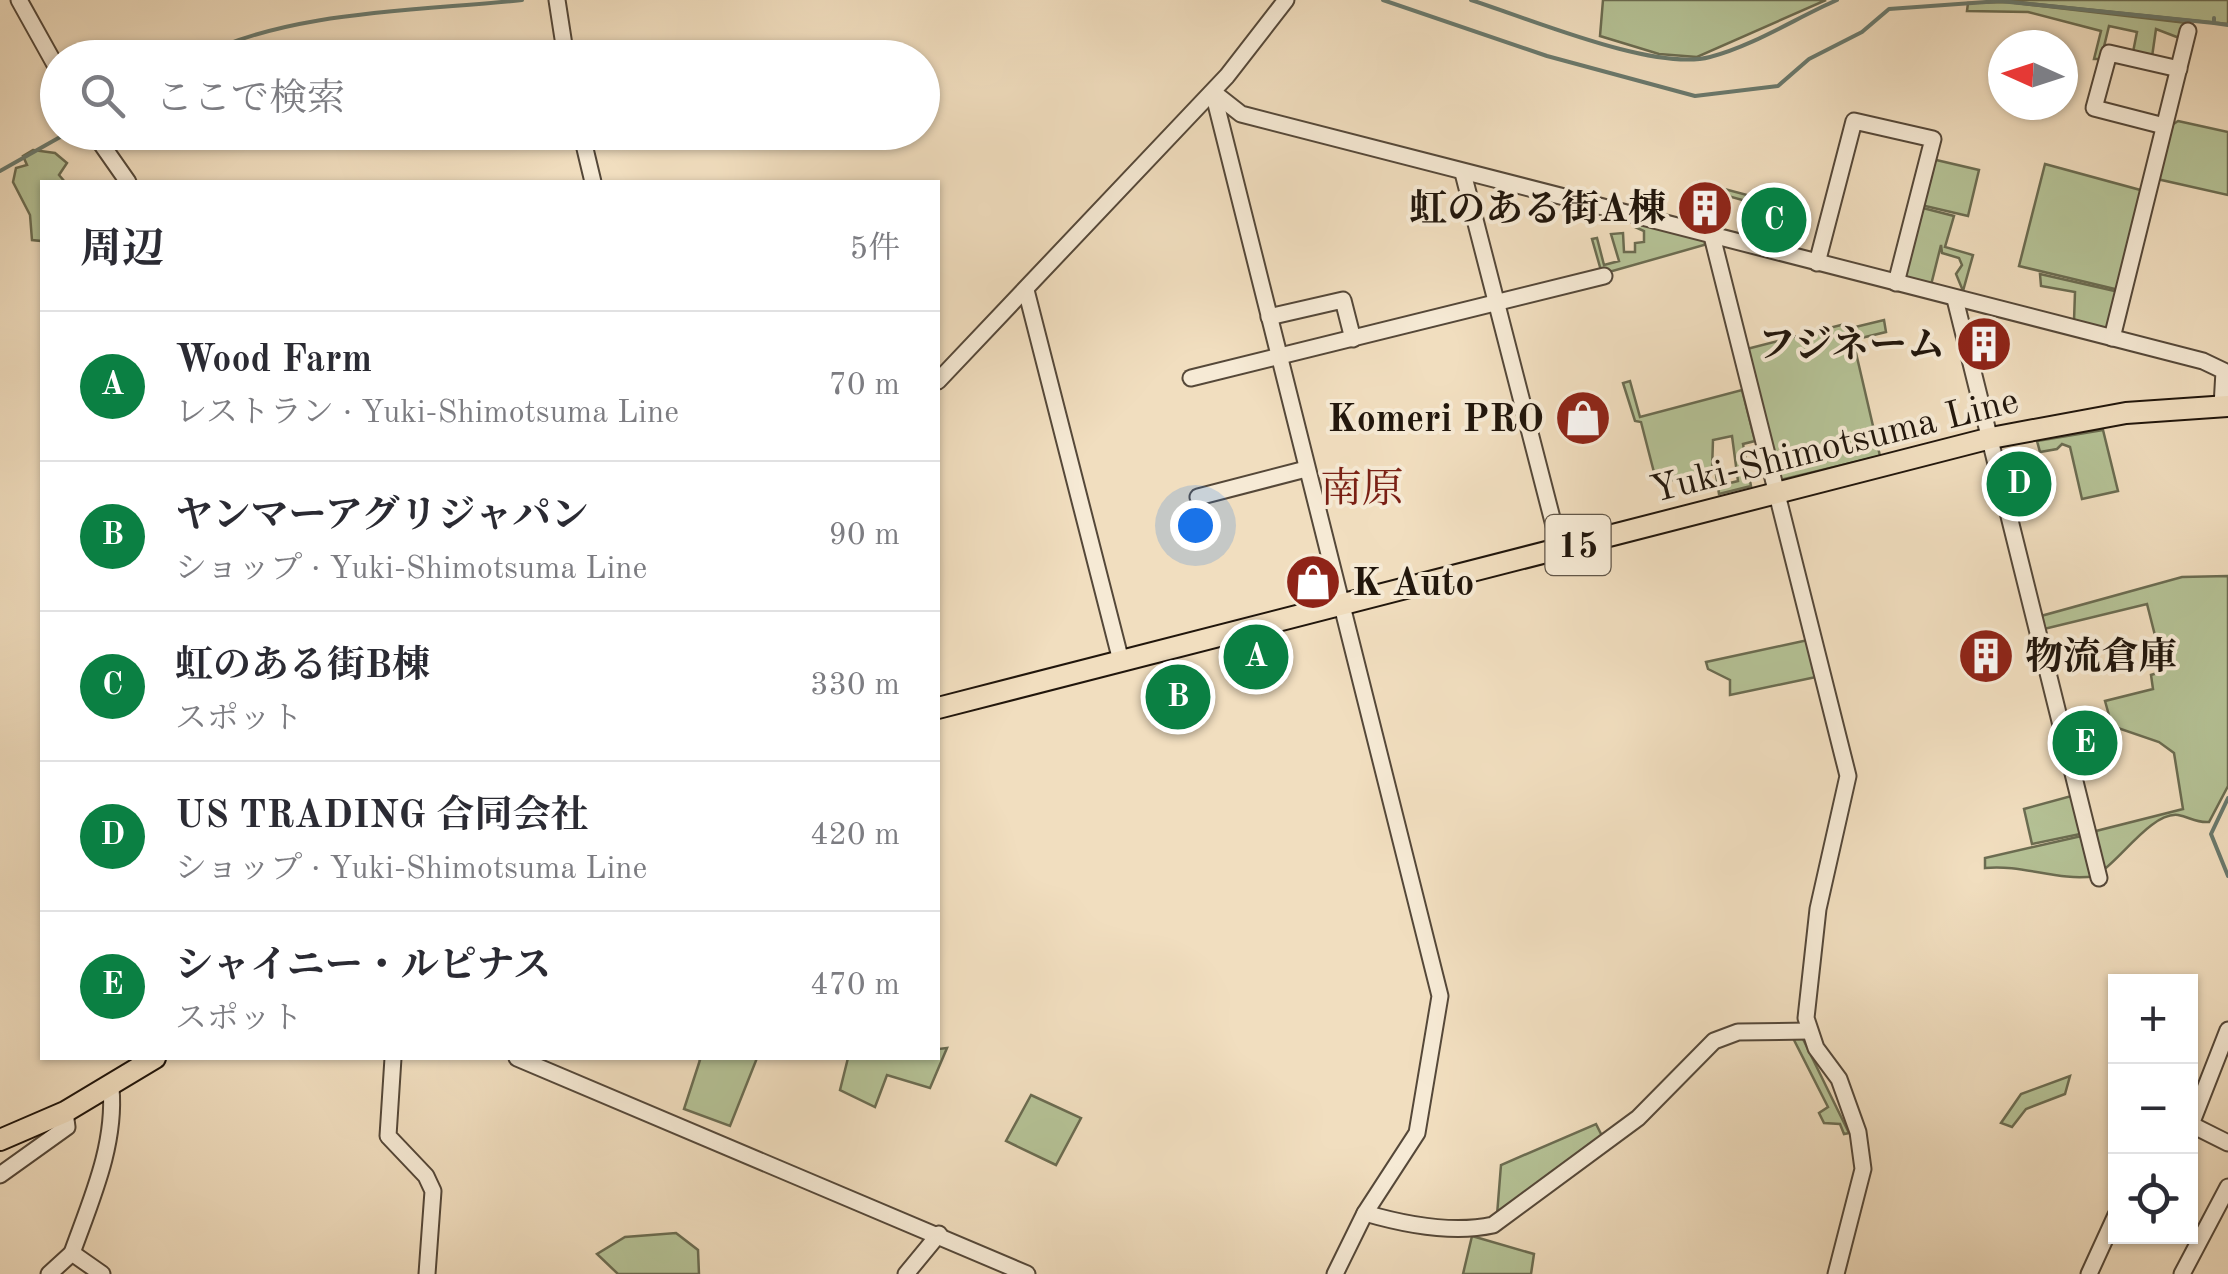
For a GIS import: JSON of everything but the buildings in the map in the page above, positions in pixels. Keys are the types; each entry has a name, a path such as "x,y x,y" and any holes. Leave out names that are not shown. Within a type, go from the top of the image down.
{"main road":[{"name":"Yuki-Shimotsuma Line","path":"940,707 1991,438 2126,413 2225,406"},
{"path":"0,1140 65,1112 153,1060"}],"street":[{"path":"19,0 41,40"},
{"path":"556,0 563,40"},
{"path":"940,379 1212,92 1286,0"},
{"path":"2112,338 2188,31"},
{"path":"2164,126 2094,108 2109,52 2178,69"},
{"path":"1212,92 1241,114 2203,361 2226,372 2225,406"},
{"path":"1212,92 1440,996 1417,1133 1365,1212 1335,1274"},
{"path":"1816,263 1854,120 1933,140 1896,284"},
{"path":"106,150 127,180"},
{"path":"586,150 594,180"},
{"path":"1464,172 1560,549"},
{"path":"1712,236 1848,776 1818,909 1809,1032 1839,1079 1858,1132 1863,1169 1836,1274"},
{"path":"1190,378 1604,276"},
{"path":"1026,290 1121,662"},
{"path":"1955,298 2100,878"},
{"path":"1269,317 1343,300 1352,339"},
{"path":"1198,498 1306,469"},
{"path":"2198,1108 2228,1030"},
{"path":"1365,1212 1434,1227 1474,1229 1494,1224 1638,1118 1714,1041 1738,1032 1809,1032"},
{"path":"394,1060 388,1136 426,1176 434,1191 427,1274"},
{"path":"522,1060 1027,1274"},
{"path":"49,1274 72,1253 104,1160 113,1113 110,1088"},
{"path":"0,1175 67,1127 65,1112"},
{"path":"2198,1129 2228,1143"},
{"path":"2182,1274 2228,1187"},
{"path":"2088,1274 2108,1233"},
{"path":"906,1274 939,1234"},
{"path":"72,1253 102,1274"}],"green space":[{"path":"1603,0 1826,0 1697,57 1659,54 1600,36"},
{"path":"1998,0 2228,0 2228,24"},
{"path":"2007,2 2187,23 2182,39 2156,29 2152,57 2133,52 2137,32 2109,26 2101,59 2094,59 2101,31 2028,12 1967,11 1968,3"},
{"path":"2178,121 2228,132 2228,195 2157,179 2172,125"},
{"path":"33,150 55,153 67,163 59,175 63,180 40,180 40,241 32,240 30,215 13,182 16,168 27,165 23,156"},
{"path":"1932,159 1979,170 1968,216 1921,205"},
{"path":"2045,164 2144,191 2119,290 2019,266"},
{"path":"1698,182 1800,209 1792,236 1796,215 1721,194 1710,229 1690,224"},
{"path":"1919,207 1954,216 1945,247 1973,255 1963,291 1956,274 1962,265 1959,258 1942,253 1941,245 1931,285 1902,278"},
{"path":"1637,221 1706,241 1704,245 1602,274 1592,239 1597,238 1604,265 1619,261 1611,234 1623,233 1624,252 1635,252 1635,243 1644,242 1644,231 1635,227"},
{"path":"2040,274 2119,292 2111,330 2074,321 2075,292 2041,286"},
{"path":"1884,320 1886,332 1853,340 1880,456 1776,481 1743,350 1845,324 1847,329"},
{"path":"1630,381 1640,417 1742,390 1755,441 1743,444 1751,486 1719,494 1715,468 1722,485 1738,481 1732,436 1713,440 1712,470 1657,484 1641,422 1635,421 1623,383"},
{"path":"2103,430 2118,491 2082,499 2070,447 2062,444 2040,452 2037,441"},
{"path":"2228,576 2228,786 2209,822 2178,815 2159,820 2102,871 2096,831 2183,809 2174,753 2159,742 2112,726 2105,701 2153,689 2151,675 2164,671 2147,604 2044,629 2041,616 2182,577"},
{"path":"1808,640 1816,677 1730,695 1730,680 1708,669 1706,662"},
{"path":"2075,795 2085,833 2032,844 2024,809"},
{"path":"2086,835 2096,876 2068,877 2013,868 1985,868 1985,858"},
{"path":"1802,1037 1849,1133 1844,1134 1840,1124 1824,1123 1819,1113 1828,1107 1793,1038"},
{"path":"947,1048 930,1088 887,1075 875,1107 840,1090 848,1060 940,1060 940,1049"},
{"path":"700,1060 756,1060 730,1126 684,1109"},
{"path":"2070,1076 2065,1094 2026,1109 2012,1127 2001,1123 2021,1094"},
{"path":"1031,1095 1081,1118 1056,1165 1006,1141"},
{"path":"1596,1124 1602,1136 1497,1215 1501,1165"},
{"path":"676,1233 698,1250 699,1274 618,1274 597,1254 625,1237"},
{"path":"1472,1236 1534,1254 1531,1274 1463,1274"}],"waterway":[{"path":"238,40 312,21 522,0"},
{"path":"1383,0 1547,56 1695,96 1778,86 1809,59 1862,32 1889,9 2000,1 2214,23"},
{"path":"1471,0 1625,50 1686,60 1742,46 1837,0"},
{"path":"2214,18 2214,23 2228,25"},
{"path":"0,171 40,148"},
{"path":"2228,798 2211,834 2228,876"}],"place":[{"name":"虹のある街A棟","path":"1705,208"},
{"name":"虹のある街B棟","path":"1774,220"},
{"name":"フジネーム","path":"1984,344"},
{"name":"Komeri PRO","path":"1583,418"},
{"name":"US TRADING 合同会社","path":"2019,484"},
{"name":"K Auto","path":"1313,582"},
{"name":"物流倉庫","path":"1986,656"},
{"name":"Wood Farm","path":"1256,657"},
{"name":"ヤンマーアグリジャパン","path":"1178,697"},
{"name":"シャイニー・ルピナス","path":"2085,743"}],"district":[{"name":"南原","path":"1362,487"}]}
